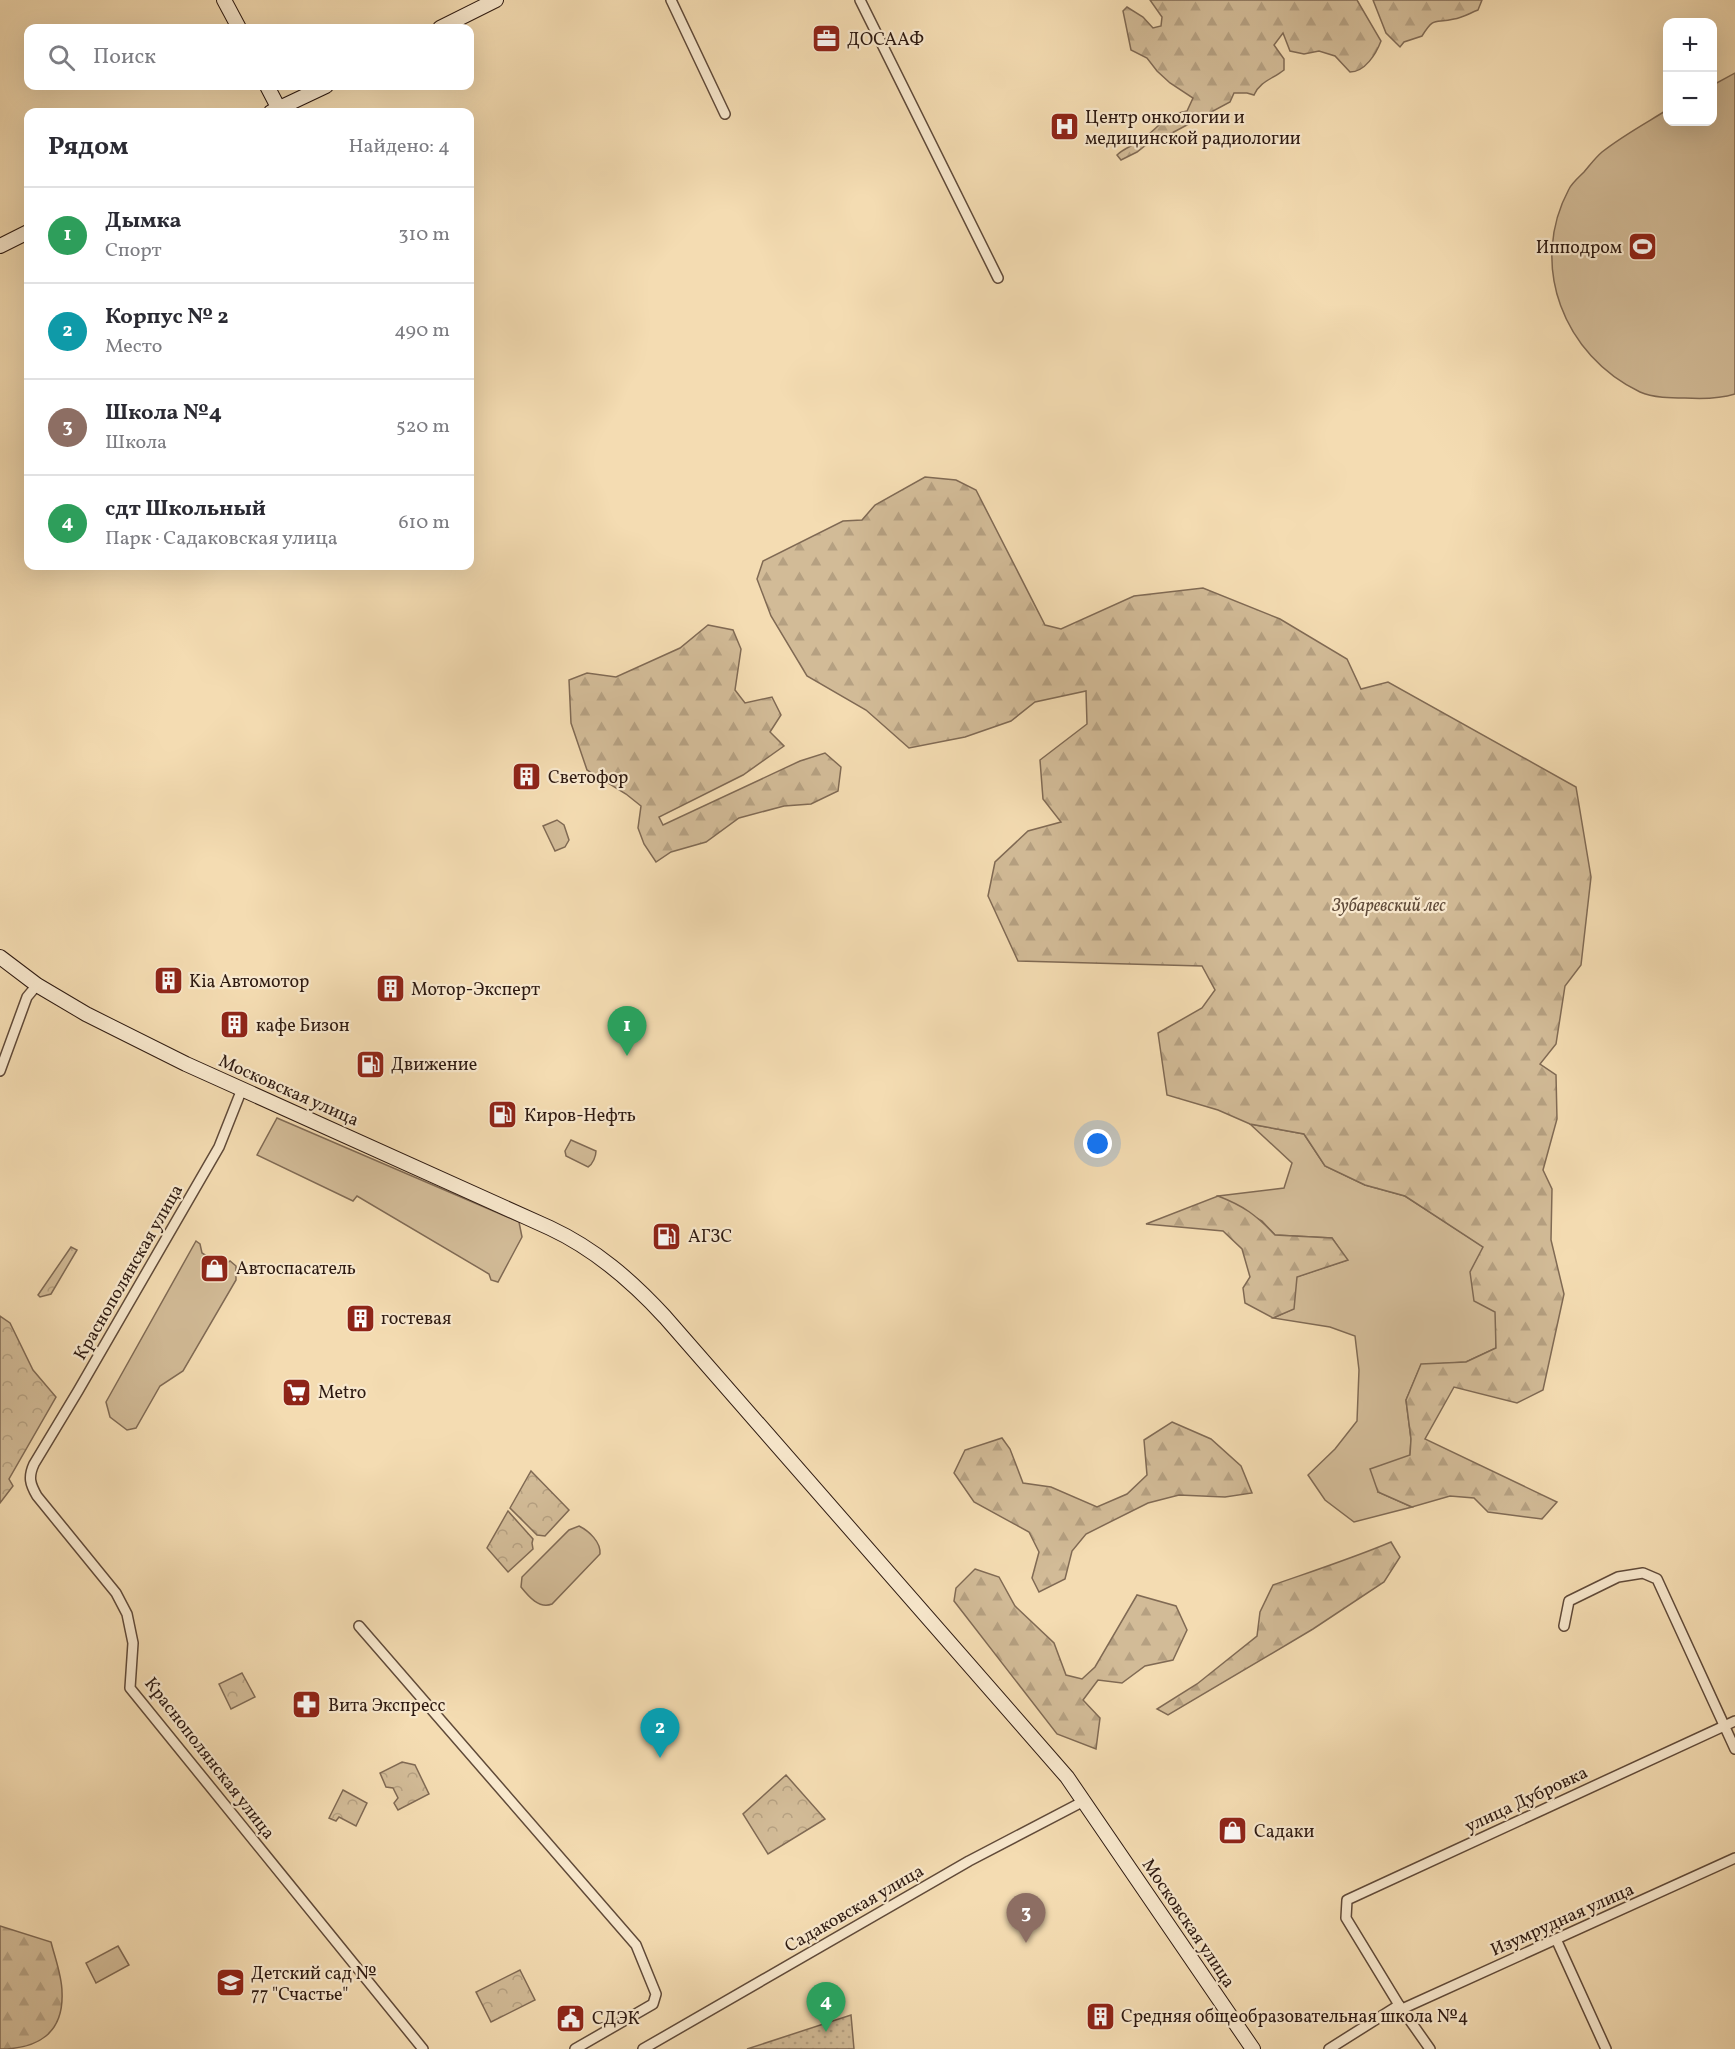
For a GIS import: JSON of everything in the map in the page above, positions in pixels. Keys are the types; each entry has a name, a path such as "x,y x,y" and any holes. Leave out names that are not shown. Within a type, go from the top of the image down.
{"main road":[{"path":"224,0 236,24"},
{"path":"448,24 496,0"},
{"path":"269,90 276,108"},
{"path":"283,108 318,90"},
{"path":"0,246 24,234"},
{"name":"Московская улица","path":"0,957 37,985 86,1014 186,1064 573,1239 614,1267 665,1317 1067,1777 1253,2049"}],"street":[{"path":"671,0 725,114"},
{"path":"860,0 998,278"},
{"path":"0,1071 27,997 37,985"},
{"name":"Краснополянская улица","path":"242,1089 219,1147 34,1464 30,1473 30,1483 37,1496 116,1593 127,1614 133,1643 130,1688 423,2049"},
{"path":"1564,1626 1569,1601 1618,1577 1643,1573 1657,1579 1735,1749"},
{"path":"359,1626 636,1945 656,1994 653,2004 575,2049"},
{"name":"улица Дубровка","path":"1400,2007 1346,1918 1347,1900 1735,1722"},
{"name":"Садаковская улица","path":"643,2049 969,1861 1084,1801"},
{"name":"Изумрудная улица","path":"1329,2049 1400,2007 1735,1858"},
{"path":"1556,1939 1606,2049"},
{"path":"1400,2007 1430,2049"}],"green space":[{"path":"1150,0 1357,0 1381,41 1373,57 1365,66 1350,72 1335,56 1319,51 1304,54 1290,51 1283,33 1274,45 1284,59 1284,70 1263,83 1254,95 1234,93 1230,102 1172,133 1156,137 1137,152 1121,160 1117,155 1119,153 1145,137 1171,116 1187,111 1193,98 1170,83 1147,58 1131,50 1123,11 1127,7 1143,17 1153,28 1161,26 1162,17"},
{"path":"1373,0 1482,0 1478,10 1457,18 1433,23 1422,36 1404,42 1400,47 1386,33"},
{"name":"Ипподром","path":"1735,73 1735,394 1717,398 1698,398 1645,394 1613,376 1591,356 1573,332 1561,306 1553,277 1552,248 1557,218 1569,189 1602,152 1663,112 1663,126 1717,126 1717,83"},
{"name":"Зубаревский лес","path":"925,477 956,480 976,490 1045,625 1061,629 1134,596 1203,588 1280,619 1347,659 1361,689 1388,682 1576,787 1591,877 1581,965 1565,986 1556,1044 1540,1064 1556,1075 1557,1119 1543,1170 1552,1189 1551,1240 1564,1294 1543,1390 1517,1403 1454,1387 1425,1439 1557,1502 1542,1519 1488,1512 1474,1498 1450,1496 1412,1507 1378,1492 1370,1469 1410,1455 1411,1439 1406,1400 1421,1364 1466,1362 1496,1348 1495,1312 1474,1301 1470,1272 1483,1247 1405,1196 1365,1185 1325,1166 1304,1134 1250,1124 1218,1110 1167,1095 1158,1033 1202,1008 1215,990 1202,966 1018,961 988,896 995,862 1028,831 1061,822 1043,799 1040,760 1087,724 1086,691 1035,702 1011,721 965,737 909,748 866,710 807,676 771,616 757,579 763,561 843,521 862,520 875,505"},
{"path":"708,625 733,630 741,649 735,690 745,703 772,697 781,715 770,732 784,746 743,775 659,817 663,825 800,761 825,753 841,767 838,791 811,804 784,806 739,818 706,842 671,852 656,862 644,844 638,828 641,806 587,770 571,723 569,680 587,673 616,677 680,648"},
{"path":"557,820 564,825 569,840 565,847 555,851 543,826"},
{"path":"277,1118 519,1222 522,1237 498,1282 491,1280 489,1274 357,1196 353,1201 257,1155"},
{"path":"1250,1124 1304,1134 1325,1166 1365,1185 1405,1196 1484,1247 1496,1312 1496,1348 1466,1362 1421,1365 1406,1400 1411,1439 1410,1455 1378,1492 1412,1507 1354,1522 1325,1500 1308,1475 1335,1449 1357,1421 1359,1370 1355,1336 1330,1327 1273,1318 1293,1309 1296,1277 1347,1260 1332,1238 1275,1235 1262,1221 1218,1196 1284,1188 1292,1163"},
{"path":"571,1140 596,1151 594,1160 588,1167 566,1156 565,1151"},
{"path":"1218,1196 1249,1212 1275,1235 1332,1238 1348,1260 1297,1277 1294,1309 1273,1318 1245,1303 1243,1288 1250,1277 1242,1249 1223,1231 1146,1224"},
{"path":"196,1241 200,1244 202,1253 222,1266 230,1261 236,1266 236,1280 183,1371 160,1386 136,1428 127,1430 110,1417 106,1402"},
{"path":"71,1247 77,1250 51,1294 40,1297 38,1295"},
{"path":"0,1316 10,1323 33,1370 56,1397 9,1479 13,1486 0,1503"},
{"path":"1172,1422 1211,1439 1241,1466 1252,1493 1225,1497 1179,1495 1148,1503 1086,1534 1072,1551 1065,1579 1039,1592 1032,1578 1039,1552 1029,1532 974,1502 954,1473 965,1450 1002,1438 1010,1449 1023,1483 1051,1487 1097,1507 1127,1494 1147,1475 1144,1440"},
{"path":"531,1471 569,1510 545,1536 537,1535 510,1508"},
{"path":"508,1511 533,1539 533,1549 508,1572 487,1548"},
{"path":"579,1526 594,1537 599,1545 600,1554 552,1604 543,1605 531,1598 521,1587 522,1577 569,1530"},
{"path":"1391,1542 1400,1557 1384,1582 1313,1629 1168,1715 1157,1709 1197,1684 1257,1636 1260,1612 1273,1585"},
{"path":"975,1569 999,1577 1015,1606 1054,1643 1066,1675 1082,1679 1095,1667 1137,1595 1176,1606 1187,1630 1173,1660 1145,1666 1122,1683 1098,1680 1083,1700 1100,1718 1096,1749 1057,1734 954,1601 956,1588"},
{"path":"242,1673 255,1697 231,1709 219,1684"},
{"path":"402,1762 415,1765 429,1794 398,1810 394,1803 398,1798 393,1788 386,1787 380,1773"},
{"path":"786,1775 825,1819 768,1854 743,1814"},
{"path":"343,1790 367,1803 356,1826 339,1817 336,1821 329,1818"},
{"path":"0,1926 51,1942 62,1986 58,2019 46,2036 26,2046 0,2049"},
{"path":"118,1946 129,1965 96,1983 86,1963"},
{"path":"520,1970 535,2000 491,2022 476,1992"},
{"path":"851,2015 854,2049 747,2049"}],"place":[{"name":"ДОСААФ","path":"826,39"},
{"name":"Центр онкологии и медицинской радиологии","path":"1064,127"},
{"name":"Ипподром","path":"1643,247"},
{"name":"Светофор","path":"527,777"},
{"name":"Kia Автомотор","path":"168,981"},
{"name":"Мотор-Эксперт","path":"390,989"},
{"name":"кафе Бизон","path":"235,1025"},
{"name":"Дымка","path":"627,1056"},
{"name":"Движение","path":"370,1064"},
{"name":"Киров-Нефть","path":"503,1115"},
{"name":"АГЗС","path":"667,1236"},
{"name":"Автоспасатель","path":"215,1268"},
{"name":"гостевая","path":"360,1318"},
{"name":"Metro","path":"297,1392"},
{"name":"Вита Экспресс","path":"307,1705"},
{"name":"Корпус № 2","path":"660,1758"},
{"name":"Садаки","path":"1233,1831"},
{"name":"Школа №4","path":"1026,1943"},
{"name":"Детский сад № 77 \"Счастье\"","path":"230,1983"},
{"name":"Средняя общеобразовательная школа №4","path":"1100,2016"},
{"name":"СДЭК","path":"571,2018"},
{"name":"сдт Школьный","path":"826,2032"}]}
